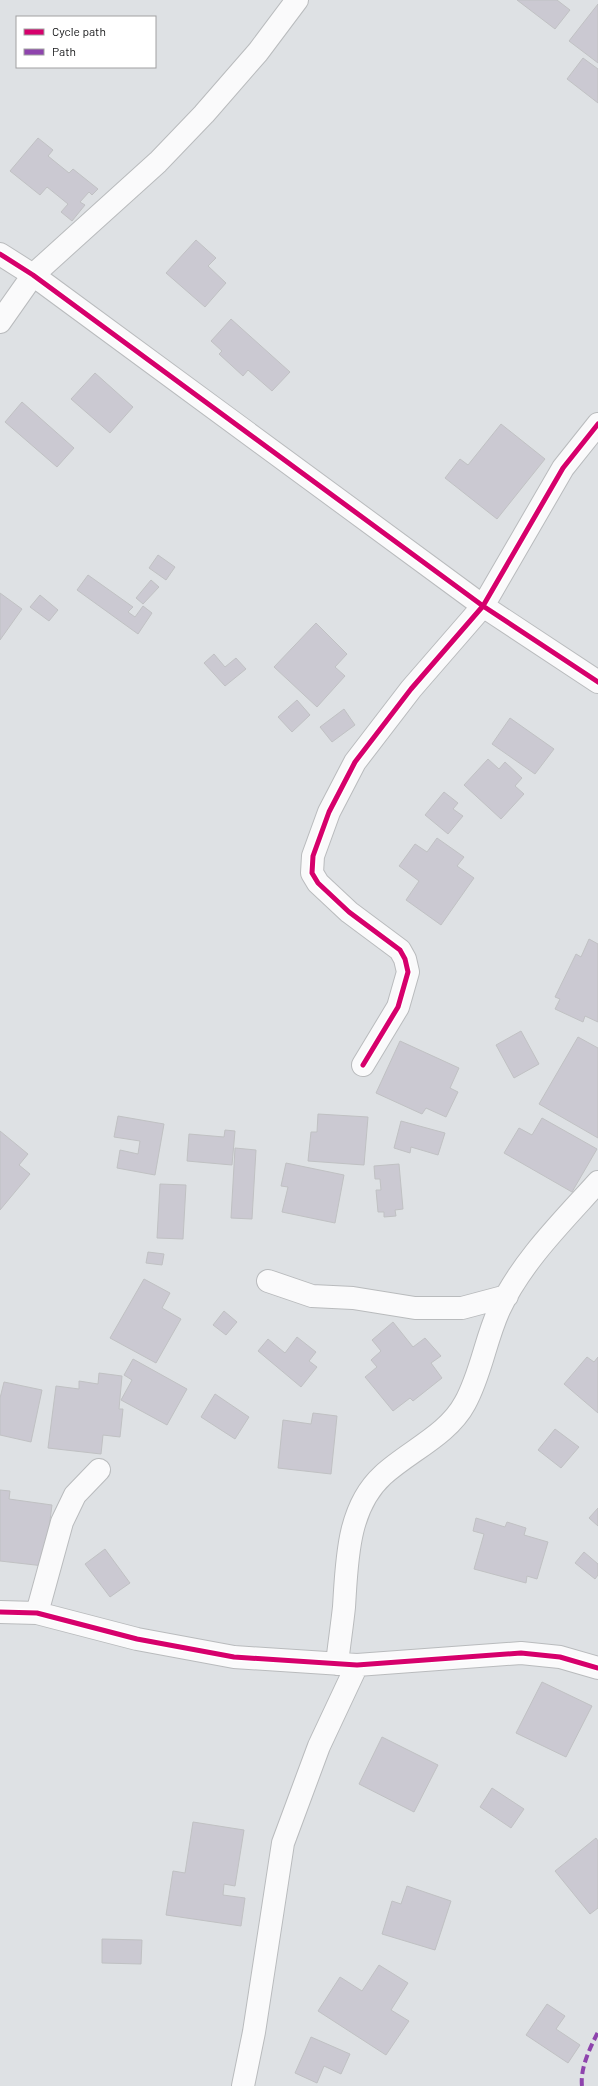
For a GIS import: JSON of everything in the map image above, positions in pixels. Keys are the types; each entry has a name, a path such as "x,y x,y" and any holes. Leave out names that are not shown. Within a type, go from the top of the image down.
{"street":[{"path":"0,322 33,275 158,162 199,119 258,52 297,0"},
{"path":"0,254 33,275 483,606 598,682"},
{"path":"363,1065 398,1007 408,972 405,959 400,950 349,912 318,883 312,873 313,856 329,812 355,762 411,689 483,606 563,468 598,424"},
{"path":"243,2086 254,2032 283,1843 319,1746 347,1664 347,1556 353,1526 365,1495 383,1475 448,1425 464,1405 476,1381 485,1345 506,1296 518,1276 561,1223 598,1182"},
{"path":"268,1281 312,1296 353,1298 415,1308 462,1308 506,1296"},
{"path":"37,1612 62,1522 75,1495 99,1470"},
{"path":"0,1612 37,1612 137,1639 234,1657 347,1664 522,1653 560,1657 598,1668"}],"building":[{"path":"517,0 557,0 570,10 555,29"},
{"path":"598,4 598,63 569,41"},
{"path":"583,58 598,69 598,103 567,79"},
{"path":"38,138 53,150 48,156 69,173 73,169 98,189 92,195 89,192 80,202 85,205 72,221 61,212 68,204 47,187 40,195 10,171"},
{"path":"196,240 216,258 208,266 226,283 205,307 166,273"},
{"path":"231,319 290,372 272,391 248,370 243,376 219,354 222,351 211,341"},
{"path":"95,373 133,407 110,433 71,399"},
{"path":"22,402 74,448 57,467 5,422"},
{"path":"501,424 545,459 497,519 445,478 460,459 468,465"},
{"path":"158,555 175,567 166,580 149,568"},
{"path":"88,575 133,607 128,612 135,617 143,606 152,613 138,634 77,590"},
{"path":"151,580 159,587 143,604 136,598"},
{"path":"0,593 22,609 0,640"},
{"path":"40,595 58,610 49,621 30,607"},
{"path":"316,623 347,654 335,667 345,676 317,707 274,667"},
{"path":"214,654 225,667 236,658 246,669 225,686 204,663"},
{"path":"297,700 310,715 292,732 278,717"},
{"path":"344,709 355,725 332,742 320,727"},
{"path":"510,718 554,749 535,774 492,744"},
{"path":"488,759 499,769 505,762 522,778 515,786 524,794 501,819 464,785"},
{"path":"444,792 458,803 453,809 463,816 448,834 425,815"},
{"path":"437,838 464,857 457,866 474,878 441,925 406,900 419,881 399,866 415,844 427,852"},
{"path":"589,939 598,944 598,1022 585,1016 583,1022 555,1009 560,999 555,997 576,954 581,957"},
{"path":"521,1031 539,1064 514,1078 496,1045"},
{"path":"578,1037 598,1048 598,1138 539,1104"},
{"path":"400,1041 459,1068 450,1088 458,1092 446,1117 426,1108 422,1114 376,1093"},
{"path":"318,1114 368,1117 364,1165 308,1161 311,1132 317,1132"},
{"path":"118,1116 164,1124 155,1175 117,1168 120,1150 138,1154 140,1141 114,1137"},
{"path":"542,1118 597,1149 572,1192 504,1153 519,1128 532,1135"},
{"path":"401,1121 445,1133 438,1155 411,1147 410,1153 394,1148"},
{"path":"225,1130 235,1131 232,1165 187,1161 189,1134 224,1137"},
{"path":"0,1131 28,1154 19,1165 30,1174 0,1210"},
{"path":"235,1148 256,1150 252,1219 231,1218"},
{"path":"286,1163 344,1175 335,1223 282,1212 288,1187 281,1186"},
{"path":"399,1164 403,1209 395,1210 396,1216 384,1217 384,1212 378,1212 376,1190 381,1190 380,1179 375,1179 374,1166"},
{"path":"160,1184 186,1185 183,1239 157,1238"},
{"path":"148,1252 164,1254 162,1265 146,1263"},
{"path":"144,1279 170,1293 162,1308 181,1319 156,1363 110,1338"},
{"path":"224,1311 237,1322 226,1335 213,1325"},
{"path":"393,1322 413,1347 425,1338 441,1356 431,1363 442,1378 413,1401 410,1398 393,1411 365,1377 377,1367 371,1360 381,1351 372,1340"},
{"path":"297,1337 316,1352 309,1361 317,1367 301,1387 258,1351 268,1339 285,1353"},
{"path":"587,1357 594,1362 598,1357 598,1413 564,1384"},
{"path":"133,1359 187,1389 167,1425 121,1400 132,1380 124,1375"},
{"path":"99,1373 122,1376 119,1409 123,1409 120,1437 103,1435 101,1454 48,1448 56,1386 79,1389 79,1381 98,1384"},
{"path":"4,1382 42,1390 31,1442 0,1435 0,1398"},
{"path":"215,1394 249,1417 235,1439 201,1417"},
{"path":"313,1413 337,1416 331,1474 278,1468 283,1420 311,1424"},
{"path":"555,1429 579,1447 561,1468 538,1450"},
{"path":"0,1490 10,1491 9,1499 52,1505 44,1566 0,1561"},
{"path":"598,1508 598,1526 589,1518"},
{"path":"476,1518 505,1527 507,1522 526,1528 524,1535 548,1542 537,1579 527,1576 526,1583 474,1569 484,1534 473,1531"},
{"path":"105,1549 130,1583 110,1597 85,1564"},
{"path":"584,1552 598,1564 598,1575 595,1579 575,1563"},
{"path":"542,1682 592,1706 566,1757 516,1733"},
{"path":"382,1737 438,1765 414,1812 359,1784"},
{"path":"492,1788 524,1809 511,1828 480,1807"},
{"path":"193,1822 244,1830 235,1886 224,1884 223,1895 245,1898 241,1926 166,1915 173,1871 185,1873"},
{"path":"596,1838 598,1841 598,1908 590,1914 555,1871"},
{"path":"407,1886 451,1901 435,1950 382,1934 392,1901 401,1904"},
{"path":"102,1939 142,1940 141,1964 102,1963"},
{"path":"379,1965 408,1983 391,2010 409,2021 386,2055 318,2011 340,1977 362,1991"},
{"path":"547,2004 565,2016 556,2029 580,2045 568,2063 526,2035"},
{"path":"311,2037 350,2054 341,2074 324,2066 317,2083 295,2073"}],"marked path":[{"path":"582,2086 584,2065 598,2032"}],"cycle path":[{"path":"0,254 33,275 483,606 598,682"},
{"path":"363,1065 398,1007 408,972 405,959 400,950 349,912 318,883 312,873 313,856 329,812 355,762 411,689 483,606 563,468 598,424"},
{"path":"0,1612 37,1613 137,1639 234,1657 357,1665 521,1653 560,1657 598,1668"}]}
